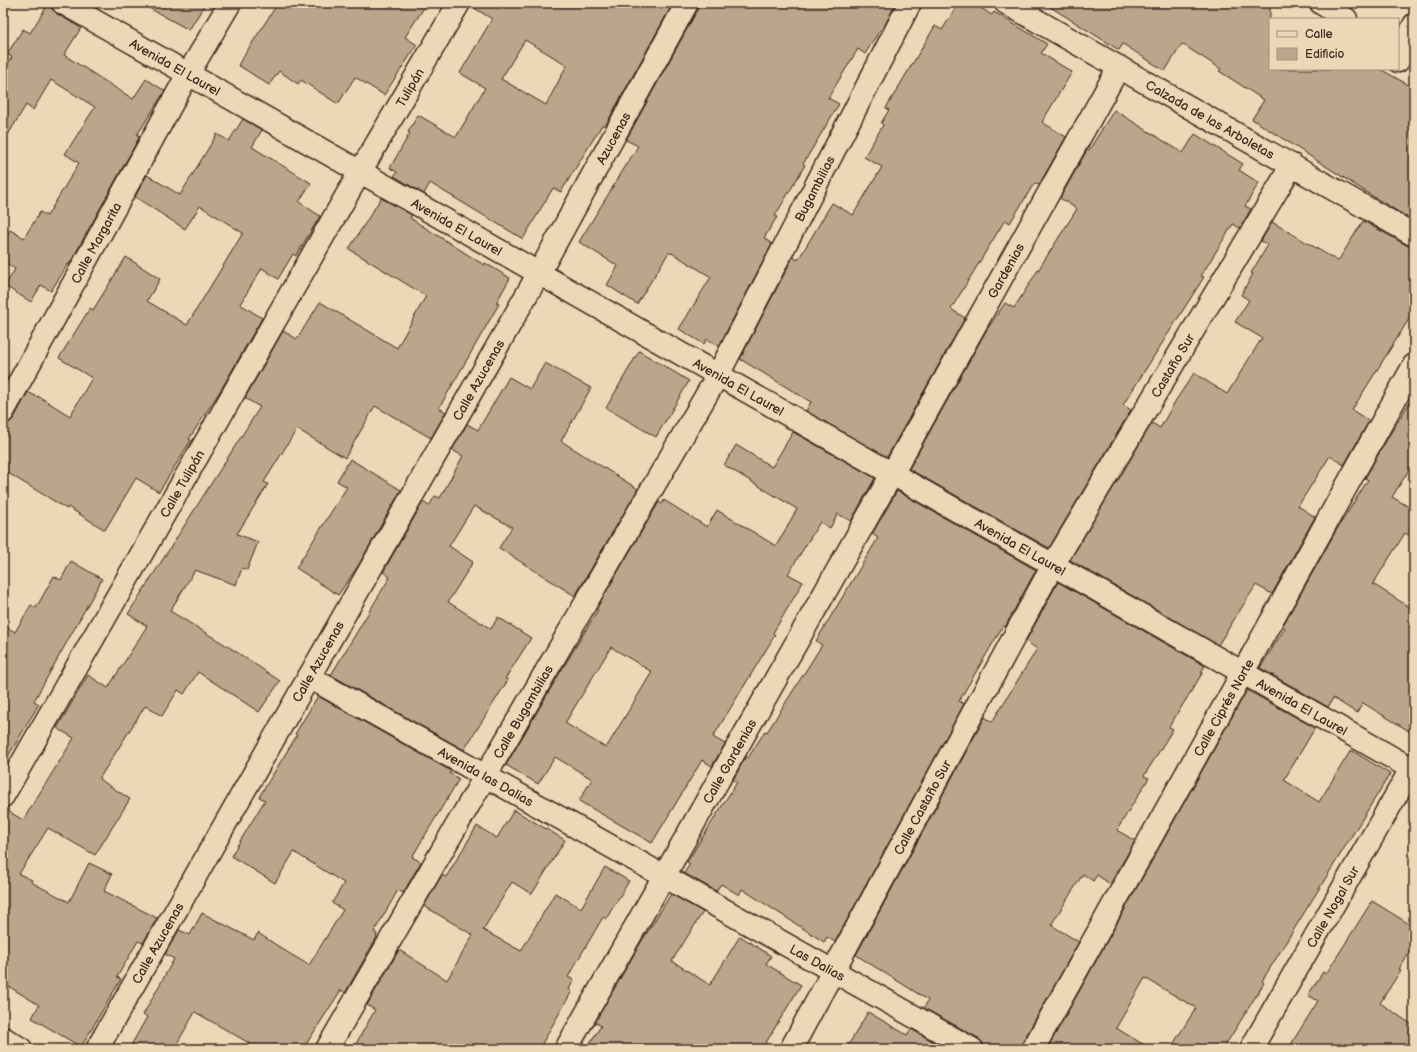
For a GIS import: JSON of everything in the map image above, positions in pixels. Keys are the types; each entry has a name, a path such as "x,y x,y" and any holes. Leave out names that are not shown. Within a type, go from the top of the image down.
{"street":[{"name":"Avenida El Laurel","path":"63,3 1243,673 1413,767"},
{"name":"Calle Margarita","path":"3,412 188,74 230,3"},
{"name":"Tulipán","path":"360,172 459,3"},
{"name":"Azucenas","path":"539,273 687,3"},
{"name":"Bugambilias","path":"718,375 910,3"},
{"name":"Calzada de las Arboletas","path":"1006,3 1414,234"},
{"path":"1321,3 1344,18"},
{"path":"1399,58 1414,25"},
{"name":"Gardenias","path":"892,474 1119,67"},
{"name":"Castaño Sur","path":"1053,565 1292,165"},
{"name":"Calle Tulipán","path":"3,796 360,172"},
{"name":"Calle Azucenas","path":"97,1049 539,273"},
{"name":"Calle Ciprés Norte","path":"1033,1049 1414,365"},
{"name":"Calle Bugambilias","path":"327,1049 718,375"},
{"name":"Calle Gardenias","path":"566,1049 892,474"},
{"name":"Calle Castaño Sur","path":"791,1049 1053,565"},
{"name":"Avenida las Dalias","path":"309,677 664,876"},
{"name":"Calle Nogal Sur","path":"1251,1049 1413,767"},
{"name":"Las Dalias","path":"664,876 972,1049"},
{"path":"3,1038 21,1049"}],"building":[{"path":"49,3 51,3 52,9 57,14 81,28 64,55 133,99 146,79 165,91 137,135 140,136 69,265 68,264 51,291 41,285 31,302 5,286 15,269 3,261 3,242 10,230 24,238 40,212 47,216 79,163 65,154 95,107 51,80 33,110 26,105 3,143 3,71 12,57 7,54 23,29 30,33"},
{"path":"140,3 206,3 189,30"},
{"path":"278,3 427,3 405,37 417,45 384,95 355,77 338,104 301,80 298,84 279,71 269,85 238,65"},
{"path":"471,3 673,3 605,126 602,125 561,192 553,188 523,239 430,183 424,194 394,176 397,172 390,168 410,133 408,132 418,115 456,137 485,88 460,73 492,19 471,6","holes":["525,40 567,65 546,105 501,79"]},
{"path":"699,3 896,3 882,31 880,30 865,54 858,49 828,98 839,104 803,164 805,165 764,238 772,244 719,346 707,339 704,344 679,329 711,277 669,252 637,304 607,285 618,266 579,242 638,146 626,140 698,9"},
{"path":"959,3 973,3 992,15 994,12 1047,44 1041,53 1072,72 1042,122 1066,137 1039,185 1035,183 1010,223 1005,220 951,309 965,318 887,457 806,411 811,402 740,359 793,257 798,260 832,203 853,215 882,167 864,157 883,125 881,123 889,110 886,108 935,26 942,30"},
{"path":"1044,3 1270,3 1269,70 1382,70 1414,88 1414,221 1252,119 1264,100 1219,71 1221,69 1182,44 1165,71 1123,44 1119,50"},
{"path":"1114,110 1183,153 1195,134 1243,164 1239,170 1259,183 1245,206 1251,209 1240,228 1233,224 1201,276 1204,277 1123,405 1131,410 1049,548 909,469 986,331 1005,303 1014,308 1077,209 1060,198 1087,150 1089,150"},
{"path":"243,119 262,130 252,147 311,183 299,202 320,216 296,256 293,254 278,279 262,268 240,304 262,318 222,388 189,439 191,440 159,492 136,478 105,530 3,470 3,424 9,423 14,418 28,392 37,397 38,396 70,416 92,378 59,358 90,308 93,310 126,257 160,279 147,301 187,325 243,233 200,206 185,229 135,197 147,175 180,195 217,134 229,141"},
{"path":"381,198 412,215 410,218 484,265 485,263 510,278 496,303 499,304 439,408 446,412 431,438 375,406 345,458 297,429 264,482 268,484 237,534 258,542 247,570 242,568 236,585 195,570 170,611 229,647 280,681 259,712 198,672 184,694 178,690 162,716 145,706 99,779 130,799 95,855 48,828 19,874 69,902 89,863 112,874 104,891 157,918 143,943 138,941 117,977 121,979 81,1047 32,1018 39,1005 3,983 3,808 23,820 74,738 57,728 88,675 108,688 147,626 128,614 260,407 245,398 283,331 297,339 320,302 397,348 426,296 349,249"},
{"path":"1363,221 1408,246 1414,247 1414,311 1352,410 1369,421 1344,465 1330,456 1298,506 1315,517 1272,594 1256,585 1218,645 1070,560 1152,423 1160,428 1194,373 1227,394 1262,338 1235,322 1249,300 1241,295 1253,274 1251,273 1268,245 1261,241 1272,222 1338,261"},
{"path":"639,351 689,381 656,437 606,408"},
{"path":"545,363 591,388 561,441 638,489 575,596 499,548 512,527 474,506 449,546 473,562 448,602 491,629 498,617 531,638 505,679 508,680 464,750 331,675 390,577 383,572 423,502 429,506 435,496 440,498 463,456 452,450 467,424 478,430 509,377 530,389"},
{"path":"1414,395 1414,462 1392,497 1414,510 1414,538 1405,533 1373,584 1414,610 1414,734 1363,703 1357,713 1333,698 1328,707 1260,668 1285,628 1282,627 1337,529 1368,480 1365,478"},
{"path":"793,432 875,478 851,521 838,514 830,528 820,522 788,574 803,582 773,633 775,635 713,737 725,744 712,766 702,760 652,843 579,801 592,779 555,757 538,784 506,765 598,610 596,609 659,502 662,504 664,500 707,527 717,510 776,546 797,509 724,465 736,445 772,467","holes":["611,647 652,672 606,748 565,723"]},
{"path":"350,459 401,490 358,566 338,595 296,568 347,487 337,481"},
{"path":"897,491 1036,570 1005,627 1003,626 959,701 964,704 835,942 827,937 824,942 742,889 739,895 721,884 716,891 684,873 690,864 687,862 737,782 733,780 746,756 748,758 765,731 767,732 822,645 816,641 878,538 872,534"},
{"path":"71,561 102,579 34,701 39,704 3,765 3,625 15,632 31,605 36,608 54,576 61,580"},
{"path":"1058,582 1205,666 1201,672 1203,672 1169,727 1173,729 1144,776 1149,778 1117,830 1135,841 1110,884 1097,875 1093,881 1083,874 1051,925 1079,942 1022,1043 1021,1049 984,1049 983,1043 978,1038 924,1008 928,1000 856,955 985,717 992,722 1037,649 1026,641"},
{"path":"1247,690 1315,728 1284,780 1319,802 1351,750 1390,774 1262,981 1264,983 1223,1049 1170,1049 1196,1008 1145,978 1116,1028 1151,1049 1047,1049"},
{"path":"318,696 451,771 449,773 459,779 412,857 421,862 403,893 398,890 374,932 377,934 377,937 345,993 341,990 303,1049 245,1049 249,1043 195,1012 174,1049 129,1049 147,1017 143,1015 174,959 165,954 179,930 190,935 202,913 254,940 258,933 309,965 343,910 332,903 344,883 294,852 275,883 231,856 265,800 259,797 297,735 295,734"},
{"path":"514,810 565,840 532,894 512,882 483,930 521,951 555,893 581,908 605,867 629,881 606,919 603,917 568,977 574,980 569,989 572,991 539,1049 353,1049 375,1010 367,1005 399,950 447,980 473,935 424,906 442,875 446,877 477,826 497,838"},
{"path":"671,894 703,912 672,961 710,985 740,936 771,956 766,964 801,985 762,1049 586,1049 601,1026 595,1022"},
{"path":"1372,901 1414,927 1414,944 1399,969 1401,970 1380,1003 1414,1026 1414,1049 1288,1049 1318,1001 1308,995 1323,972 1326,974"},
{"path":"868,1012 907,1035 911,1029 946,1049 846,1049"}]}
